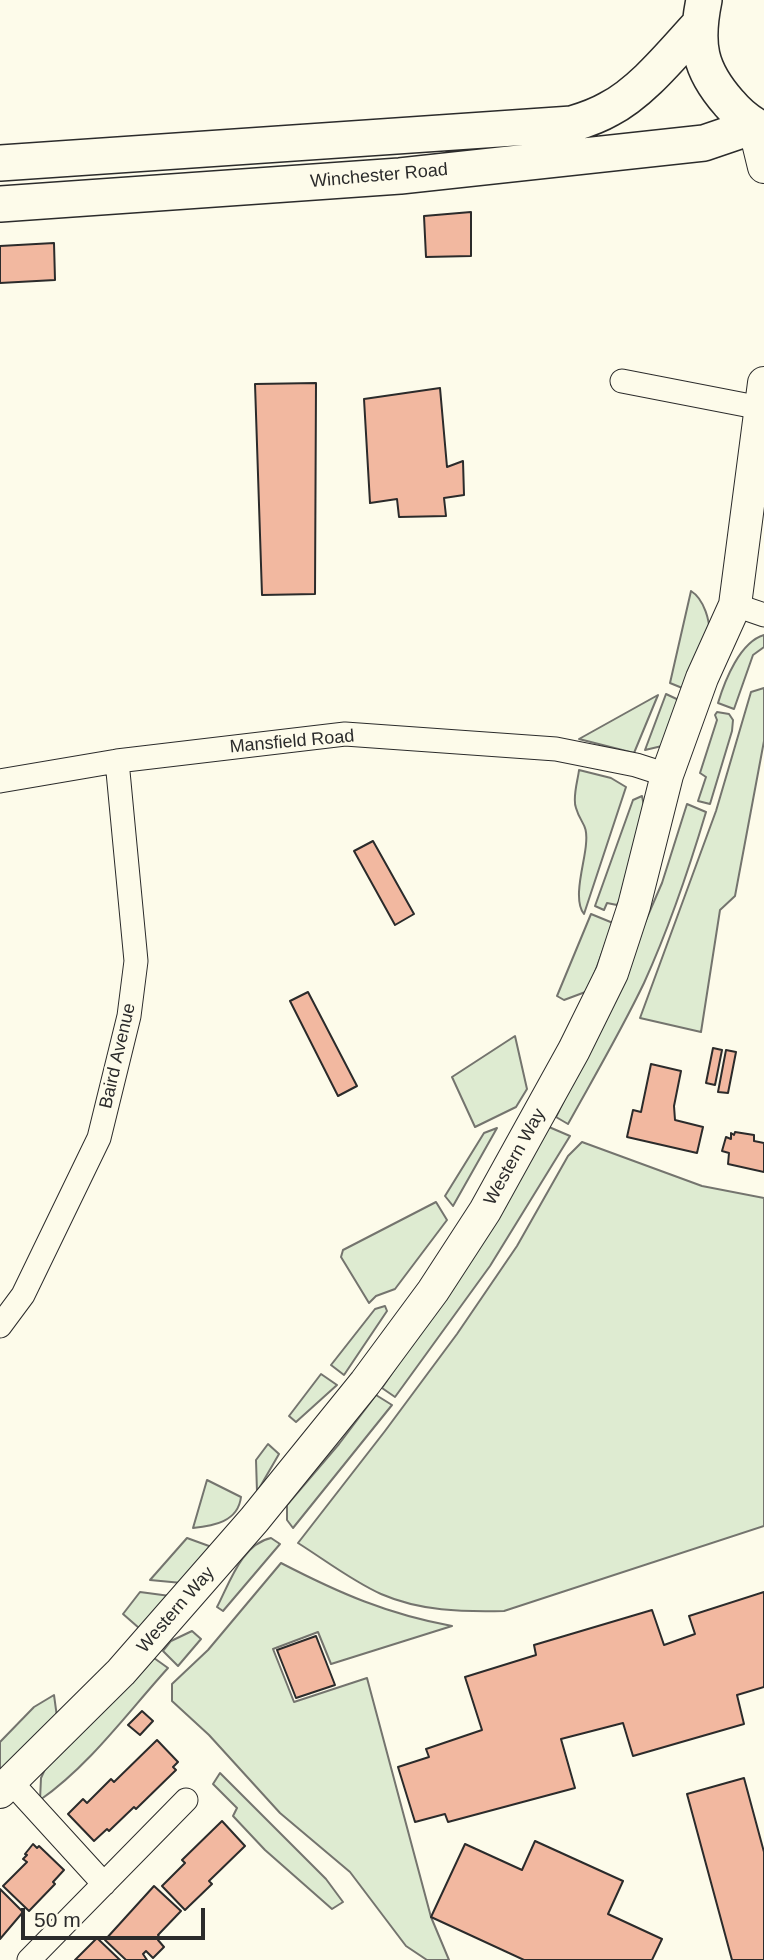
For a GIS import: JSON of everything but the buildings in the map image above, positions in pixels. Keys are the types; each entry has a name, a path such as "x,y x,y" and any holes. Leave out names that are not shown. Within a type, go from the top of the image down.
{"main road":[{"path":"701,13 704,66 714,86 733,108 759,128"},
{"name":"Winchester Road","path":"0,163 572,124 611,108 627,96 665,62 701,13"},
{"name":"Winchester Road","path":"0,204 400,176 704,144 759,128"}],"street":[{"path":"759,128 764,167"},
{"path":"622,381 762,396"},
{"name":"Western Way","path":"6,1787 121,1672 254,1520 365,1383 433,1291 470,1234 574,1050 612,973 634,906 667,775 702,678 750,610 762,396"},
{"name":"Mansfield Road","path":"0,781 117,761 345,734 550,748 636,765 667,775"},
{"name":"Baird Avenue","path":"0,1326 23,1295 99,1138 129,1016 136,961 117,761"},
{"path":"6,1787 104,1884"},
{"path":"29,1960 186,1800"}],"green space":[{"path":"691,591 703,605 709,631 707,650 692,692 670,683"},
{"path":"764,635 764,647 753,655 734,709 718,703 729,673 741,654 755,639"},
{"path":"764,688 764,741 735,896 720,910 701,1032 640,1018 716,811 751,692"},
{"path":"666,694 683,702 662,746 645,750"},
{"path":"658,695 634,753 579,739"},
{"path":"717,712 729,714 733,720 710,804 698,801 706,777 700,773 717,720"},
{"path":"579,770 611,778 626,787 584,914 579,890 586,832 575,799"},
{"path":"642,796 645,811 621,897 617,905 607,903 604,910 595,906 633,800"},
{"path":"687,804 706,812 686,877 635,1001 568,1124 556,1117 603,1019 662,883"},
{"path":"591,914 613,923 588,991 564,1000 557,996"},
{"path":"515,1036 527,1089 516,1107 475,1127 452,1077"},
{"path":"549,1127 570,1136 490,1266 395,1397 382,1388"},
{"path":"497,1128 453,1206 445,1196 484,1133"},
{"path":"582,1142 702,1186 764,1198 764,1526 504,1611 441,1609 396,1600 370,1589 298,1543 457,1334 517,1246 568,1156"},
{"path":"436,1202 447,1220 395,1289 376,1296 369,1303 341,1257 343,1250"},
{"path":"385,1306 387,1311 344,1375 331,1365 375,1309"},
{"path":"321,1374 337,1385 296,1422 289,1416"},
{"path":"376,1395 392,1405 293,1528 287,1520 287,1505"},
{"path":"268,1444 279,1454 257,1492 256,1460"},
{"path":"207,1480 241,1497 239,1505 230,1517 223,1521 193,1528"},
{"path":"187,1538 213,1550 182,1583 150,1580"},
{"path":"271,1538 280,1544 223,1611 217,1607 245,1556 252,1548"},
{"path":"281,1563 364,1601 452,1626 331,1664 318,1632 273,1649 294,1702 367,1678 431,1917 449,1960 427,1960 406,1946 350,1872 280,1813 209,1735 172,1701 172,1684 208,1650"},
{"path":"140,1592 170,1596 144,1627 139,1628 123,1614"},
{"path":"192,1631 201,1639 178,1666 163,1651 171,1641"},
{"path":"154,1658 168,1668 92,1754 40,1800 41,1778 46,1767"},
{"path":"54,1695 57,1717 0,1772 0,1742 34,1707"},
{"path":"220,1773 326,1879 343,1902 332,1909 265,1850 233,1816 237,1808 213,1784"}]}
